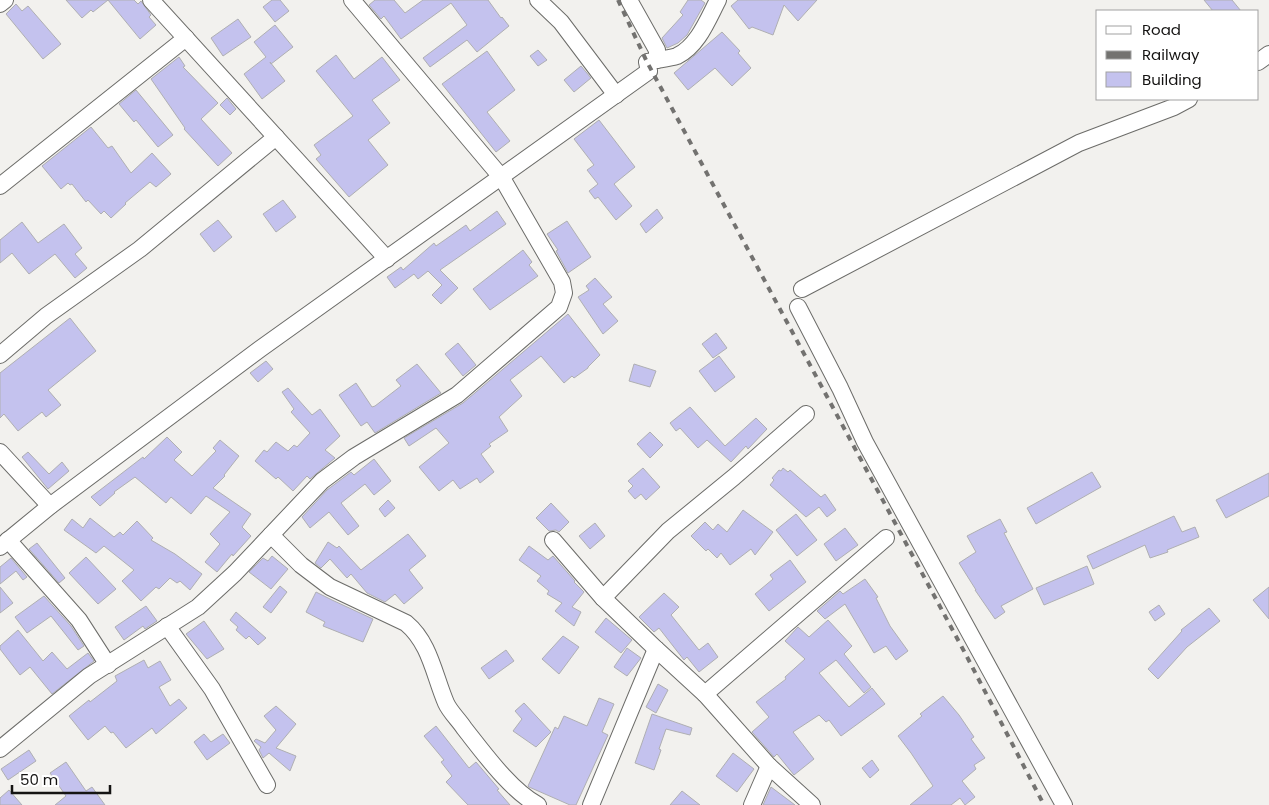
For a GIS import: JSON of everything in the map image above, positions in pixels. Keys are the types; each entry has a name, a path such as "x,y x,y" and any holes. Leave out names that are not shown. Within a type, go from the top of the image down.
{"street":[{"path":"0,4 5,0"},
{"path":"151,0 387,259"},
{"path":"0,748 89,676 198,606 235,573 322,481 354,457 456,395 559,307 564,293 562,282 502,178 352,0"},
{"path":"538,0 561,22 616,95"},
{"path":"629,0 657,50 658,60"},
{"path":"108,665 79,620 4,544 50,506 260,348 502,178 649,71 647,62 677,56 690,46 700,34 718,0"},
{"path":"0,186 186,38"},
{"path":"802,289 1079,143 1187,100"},
{"path":"0,355 46,316 140,249 276,138"},
{"path":"798,307 840,388 864,442 1064,805"},
{"path":"603,598 668,531 806,414"},
{"path":"0,452 50,506"},
{"path":"271,535 301,565 330,587 406,623 416,631 426,647 447,706 492,764 529,800 538,805"},
{"path":"705,694 886,538"},
{"path":"553,540 603,598 705,694 769,766 812,805"},
{"path":"168,626 212,689 267,785"},
{"path":"591,805 656,649"},
{"path":"752,805 769,766"}],"building":[{"path":"66,0 108,0 82,18"},
{"path":"108,0 134,0 138,4 141,1 151,15 149,17 156,25 140,39"},
{"path":"272,0 280,0 289,11 275,22 263,7"},
{"path":"375,0 394,0 405,13 423,0 488,0 509,26 477,52 467,40 430,67 423,58 467,25 451,3 401,39 384,16 381,19 369,5"},
{"path":"688,0 701,0 705,3 687,35 678,43 667,48 662,38 683,15 680,12"},
{"path":"738,0 817,0 798,21 784,5 773,35 752,27 749,29 731,6"},
{"path":"1204,0 1232,0 1240,10 1212,10"},
{"path":"16,4 22,11 28,6 61,44 43,59 6,14"},
{"path":"238,19 251,37 223,56 211,38"},
{"path":"275,25 293,47 271,64 285,81 262,99 244,74 266,57 254,42"},
{"path":"722,32 740,51 738,53 751,68 732,86 715,68 688,90 674,73"},
{"path":"538,50 547,60 538,66 530,56"},
{"path":"487,51 515,90 487,112 510,141 496,152 442,84"},
{"path":"336,55 354,79 382,57 400,80 372,100 390,123 368,140 388,165 349,197 316,159 321,155 314,145 353,116 316,71"},
{"path":"179,57 185,66 183,67 218,103 201,119 232,153 218,166 184,129 151,79"},
{"path":"581,66 591,78 574,92 564,80"},
{"path":"136,90 173,135 158,147 136,120 134,122 119,104"},
{"path":"227,98 236,109 230,115 220,105"},
{"path":"599,120 635,167 614,184 632,206 616,220 598,197 595,199 589,191 598,184 587,170 594,165 574,139"},
{"path":"91,127 108,148 112,146 131,173 152,153 171,174 156,187 150,182 125,203 111,218 104,211 101,214 88,200 86,202 72,184 68,183 61,189 42,166"},
{"path":"283,200 296,217 276,232 263,214"},
{"path":"657,209 663,218 646,233 640,224"},
{"path":"497,211 506,224 440,270 458,288 441,304 432,295 442,285 428,271 418,279 414,274 395,288 387,277 401,267 403,270 434,243 436,246 466,225 470,231"},
{"path":"218,220 232,237 214,252 200,234"},
{"path":"567,221 591,257 568,273 556,251 558,250 547,234"},
{"path":"22,222 38,243 64,224 82,248 75,254 87,268 75,278 55,254 29,274 12,253 0,263 0,240"},
{"path":"523,250 532,262 529,265 538,276 490,310 473,289"},
{"path":"595,278 612,297 603,304 618,321 603,334 578,297 589,290 586,286"},
{"path":"568,314 600,355 588,368 574,378 572,376 564,383 541,356 510,380 522,396 499,417 508,431 489,444 491,446 481,454 494,472 480,483 477,478 460,489 453,480 439,491 419,467 449,443 436,428 409,446 404,438 463,403"},
{"path":"70,318 96,351 48,390 61,405 46,417 42,412 18,431 4,414 0,418 0,373"},
{"path":"716,333 727,348 713,358 702,344"},
{"path":"458,343 476,365 463,376 445,354"},
{"path":"719,356 735,377 715,392 699,371"},
{"path":"266,361 273,369 258,382 250,373"},
{"path":"417,364 441,393 375,433 367,422 361,426 339,395 356,383 372,407 375,406 401,386 396,380"},
{"path":"634,364 656,371 650,387 629,381"},
{"path":"288,388 312,415 320,409 340,436 325,450 335,458 310,479 307,476 293,491 278,477 276,479 255,461 264,450 267,452 276,442 288,451 294,445 297,447 310,433 291,412 294,409 282,392"},
{"path":"690,407 725,446 756,418 767,429 748,449 746,446 731,462 707,440 698,448 680,428 676,431 670,423"},
{"path":"650,432 663,445 650,458 637,444"},
{"path":"167,437 182,452 174,460 192,476 216,451 213,448 220,440 239,456 225,476 213,488 251,514 242,527 251,536 217,572 205,562 220,544 210,534 230,512 206,496 191,514 171,497 166,503 135,477 114,492 100,506 91,497 143,457 144,459"},
{"path":"28,452 49,474 62,462 69,471 48,489 22,457"},
{"path":"374,459 391,481 374,495 365,484 341,503 359,526 348,535 329,512 310,528 302,517 327,490 351,472 354,475"},
{"path":"643,468 660,487 646,500 641,494 635,499 628,491 633,486 628,481"},
{"path":"783,468 788,472 790,470 821,497 825,494 836,510 827,517 819,507 806,517 770,485 774,480 772,478"},
{"path":"1092,472 1101,487 1036,524 1027,508"},
{"path":"1269,473 1269,496 1226,518 1216,500"},
{"path":"388,500 395,508 385,517 379,509"},
{"path":"551,503 569,522 559,532 556,530 549,531 536,518"},
{"path":"743,510 773,532 755,555 751,549 730,565 721,553 717,558 708,549 706,551 691,536 705,522 713,530 718,524 727,532"},
{"path":"796,514 817,540 797,556 776,530"},
{"path":"1174,516 1182,532 1195,527 1199,537 1167,550 1168,552 1150,558 1145,545 1093,569 1087,556"},
{"path":"90,518 114,537 120,532 123,535 137,521 153,538 151,540 175,554 202,574 190,590 180,581 177,583 170,578 159,589 156,587 141,601 122,581 134,570 104,546 96,553 64,530 72,519 83,528"},
{"path":"1000,519 1007,532 1004,533 1033,589 1001,606 1005,612 995,619 959,563 976,552 967,536"},
{"path":"595,523 605,536 590,549 579,536"},
{"path":"845,528 858,545 836,561 824,544"},
{"path":"408,534 426,556 409,570 423,588 404,604 395,594 385,602 367,593 351,574 347,578 330,559 321,568 315,563 328,542 337,548 339,546 361,570"},
{"path":"37,543 65,578 59,583 29,549"},
{"path":"529,546 548,560 553,556 584,592 572,607 581,612 574,626 555,611 562,603 547,594 549,591 537,581 541,576 519,560"},
{"path":"272,556 288,569 271,589 249,572 263,558 268,561"},
{"path":"86,557 116,589 98,604 69,573"},
{"path":"11,558 27,577 23,580 16,571 0,584 0,567"},
{"path":"790,560 806,582 769,611 755,594 773,579 770,575"},
{"path":"1087,566 1094,584 1044,605 1036,588"},
{"path":"865,579 878,597 876,598 890,626 908,651 896,660 886,646 874,653 845,604 825,619 817,611 840,591 843,594"},
{"path":"280,586 287,592 271,613 263,607"},
{"path":"0,587 13,603 0,613"},
{"path":"1269,587 1269,619 1253,600"},
{"path":"316,592 373,619 363,642 323,626 325,622 306,612"},
{"path":"664,593 679,607 671,615 699,650 708,643 718,657 699,672 687,657 684,660 659,628 654,632 639,617"},
{"path":"44,596 71,626 84,646 78,650 51,616 27,633 15,617"},
{"path":"1159,605 1165,614 1155,621 1149,612"},
{"path":"146,606 157,621 145,629 143,626 124,640 115,627"},
{"path":"1209,608 1220,621 1187,647 1158,679 1148,669 1181,630"},
{"path":"236,612 266,638 258,645 249,636 246,639 236,630 238,627 230,620"},
{"path":"606,618 632,640 621,653 595,632"},
{"path":"828,620 852,646 844,654 871,687 864,693 836,660 819,673 849,707 872,688 885,704 841,736 829,720 826,722 819,715 793,732 814,759 794,775 777,754 774,757 752,732 769,717 756,702 786,679 785,677 805,659 785,641 798,627 809,637"},
{"path":"204,621 224,649 207,659 186,634"},
{"path":"18,630 43,661 52,652 67,669 88,653 94,661 52,694 30,667 20,675 0,649 0,646"},
{"path":"563,636 579,647 559,674 542,659"},
{"path":"627,648 641,658 627,676 614,667"},
{"path":"506,650 514,661 489,679 481,668"},
{"path":"144,660 148,668 160,661 171,680 159,687 170,706 179,699 187,708 156,734 152,728 126,748 113,732 111,733 105,726 88,740 69,716 117,681 115,676"},
{"path":"658,684 668,690 656,713 646,707"},
{"path":"943,696 974,737 971,739 985,758 974,765 976,769 962,781 975,797 965,805 960,798 951,805 910,805 933,786 898,736 922,716 920,714"},
{"path":"599,698 614,704 602,732 608,735 576,805 570,805 529,787 555,727 558,729 564,716 587,726"},
{"path":"524,703 551,732 536,747 513,731 522,719 515,711"},
{"path":"276,706 296,724 276,748 296,756 290,771 269,753 263,758 259,750 261,747 254,741 256,739 265,743 276,730 264,716"},
{"path":"652,714 692,728 690,735 666,729 654,770 635,763"},
{"path":"436,726 469,768 476,762 510,805 468,805 446,782 452,776 441,762 444,760 424,736"},
{"path":"204,734 211,742 223,734 230,743 207,760 194,742"},
{"path":"29,750 36,761 8,780 1,769"},
{"path":"733,753 754,769 737,792 716,776"},
{"path":"872,760 879,770 870,778 862,768"},
{"path":"66,762 86,791 92,787 105,805 55,805 66,796 50,773"},
{"path":"771,787 795,805 763,805"},
{"path":"9,790 22,805 0,805 0,798"},
{"path":"682,791 700,805 670,805"}],"railway":[{"path":"618,0 647,62 965,653 1044,805"}]}
